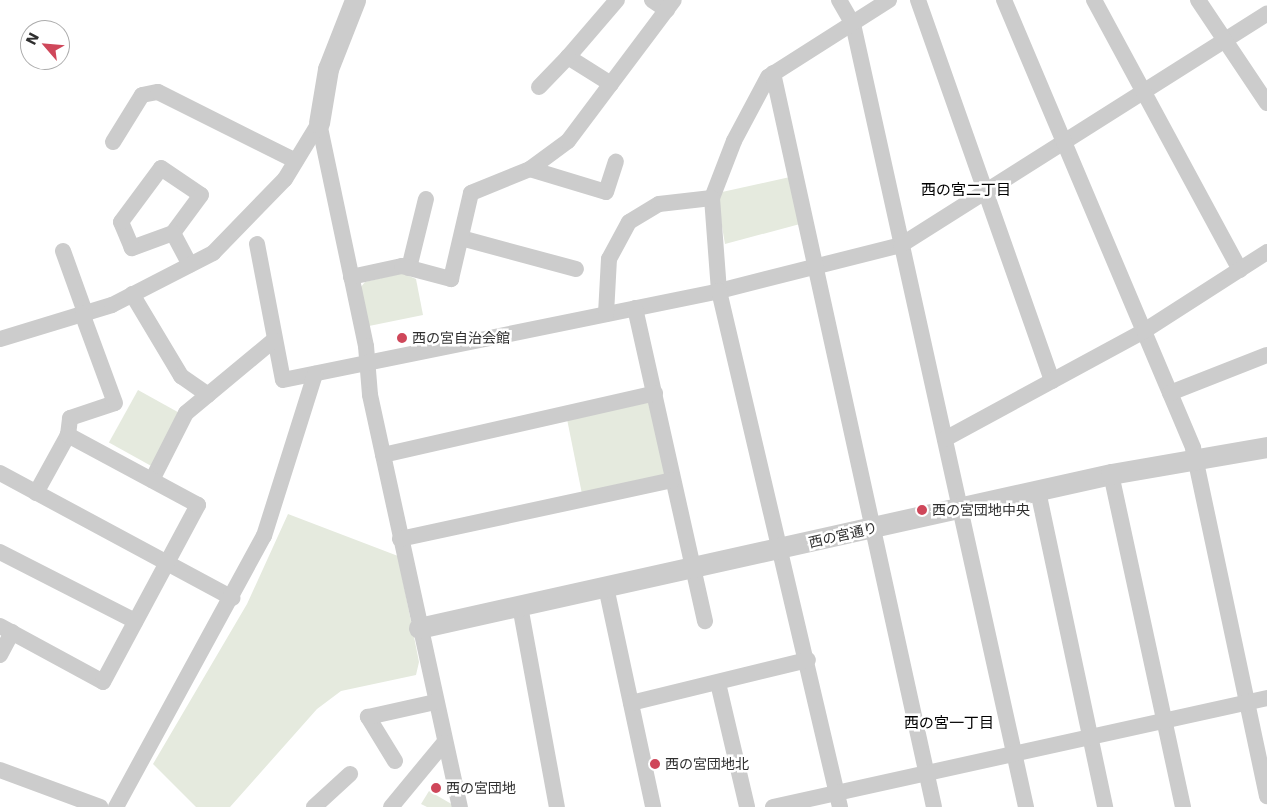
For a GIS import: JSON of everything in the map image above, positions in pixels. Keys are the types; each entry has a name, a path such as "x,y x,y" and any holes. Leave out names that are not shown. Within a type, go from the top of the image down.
{"street":[{"path":"356,0 328,69 319,123 352,277 382,455 444,743 460,807"},
{"path":"539,87 617,0"},
{"path":"352,277 409,268 451,279 471,193 530,169 568,141 671,5 652,0"},
{"path":"839,0 853,24 900,245 1026,807"},
{"path":"839,800 783,548 720,291 712,198 734,141 773,73 889,0"},
{"path":"918,0 1052,381"},
{"path":"1004,0 1196,459 1267,796"},
{"path":"1094,0 1240,270"},
{"path":"1198,0 1267,103"},
{"path":"258,244 274,340 283,380 368,365 720,291 812,265 900,245 1065,144 1267,14"},
{"path":"568,56 611,84"},
{"path":"773,73 812,265 934,807"},
{"path":"113,142 142,95 158,92 296,161"},
{"path":"0,339 85,315 132,294 213,253 285,179 319,123"},
{"path":"530,169 606,192 616,162"},
{"path":"161,168 201,195 173,233 132,248 121,222 161,168"},
{"path":"606,314 608,259 629,222 659,204 712,198"},
{"path":"409,268 426,199"},
{"path":"173,233 190,265"},
{"path":"461,238 576,269"},
{"path":"36,492 68,435 70,418 115,403 63,251"},
{"path":"945,439 1144,331 1267,252"},
{"path":"132,294 181,376 208,395"},
{"path":"635,308 705,621"},
{"path":"152,480 186,413 274,340"},
{"path":"1170,393 1267,355"},
{"path":"116,807 232,598 264,536 314,374"},
{"path":"382,455 655,393"},
{"path":"0,655 6,629 103,682 198,505 68,435"},
{"name":"西の宮通り","path":"419,628 1111,474 1267,446"},
{"path":"0,473 232,598"},
{"path":"1111,474 1183,807"},
{"path":"400,539 674,480"},
{"path":"1038,491 1105,807"},
{"path":"0,552 135,621"},
{"path":"606,587 653,807"},
{"path":"520,606 557,807"},
{"path":"631,703 808,660"},
{"path":"718,682 747,807"},
{"path":"773,807 839,800 926,773 1267,698"},
{"path":"395,761 368,717 435,702"},
{"path":"391,807 444,743"},
{"path":"0,770 100,807"},
{"path":"314,807 350,774"}],"shaded area":[{"path":"790,177 800,224 725,244 718,203 722,192"},
{"path":"402,273 416,279 423,315 369,326 360,288 365,282"},
{"path":"138,390 181,414 152,466 109,442"},
{"path":"644,400 654,405 666,472 663,477 582,494 567,419"},
{"path":"288,514 398,556 419,662 416,675 341,691 317,709 230,807 196,807 153,764 247,604"},
{"path":"429,791 456,807 427,807 421,804"}],"place":[{"name":"西の宮自治会館","path":"402,338"},
{"name":"西の宮団地中央","path":"922,510"},
{"name":"西の宮団地北","path":"655,764"},
{"name":"西の宮団地","path":"436,788"}],"district":[{"name":"西の宮二丁目","path":"966,191"},
{"name":"西の宮一丁目","path":"949,724"}]}
